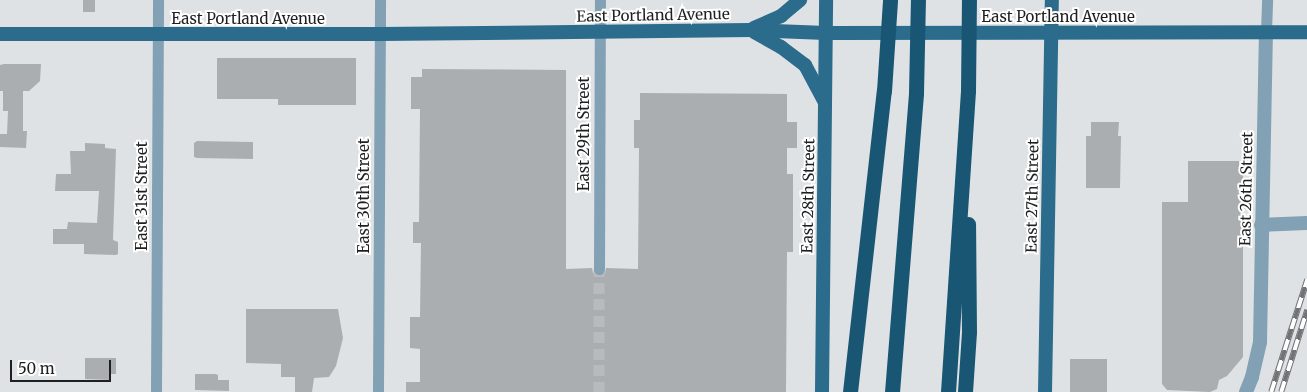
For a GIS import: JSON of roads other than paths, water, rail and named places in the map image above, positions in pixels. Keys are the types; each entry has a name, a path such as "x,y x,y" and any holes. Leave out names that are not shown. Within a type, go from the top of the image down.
{"highway":[{"path":"850,392 884,91 890,0"},
{"path":"892,392 916,93 918,0"},
{"path":"966,392 968,332 969,0"},
{"path":"948,392 968,91"}],"main road":[{"path":"751,30 781,16 800,0"},
{"name":"East 28th Street","path":"822,392 826,0"},
{"name":"East 27th Street","path":"1045,392 1052,0"},
{"name":"East Portland Avenue","path":"0,34 600,33 751,30 826,33 1051,34 1307,32"},
{"path":"751,30 781,47 805,66 825,103"}],"street":[{"name":"East 31st Street","path":"156,392 158,0"},
{"name":"East 30th Street","path":"378,392 380,0"},
{"name":"East 29th Street","path":"599,268 600,0"},
{"name":"East 26th Street","path":"1246,392 1252,377 1260,342 1267,0"},
{"path":"1261,225 1307,223"},
{"path":"1239,392 1252,377"}],"tunnel":[{"path":"599,269 599,392"}],"railway":[{"path":"1271,392 1307,280"},
{"path":"1281,392 1307,310"}]}
